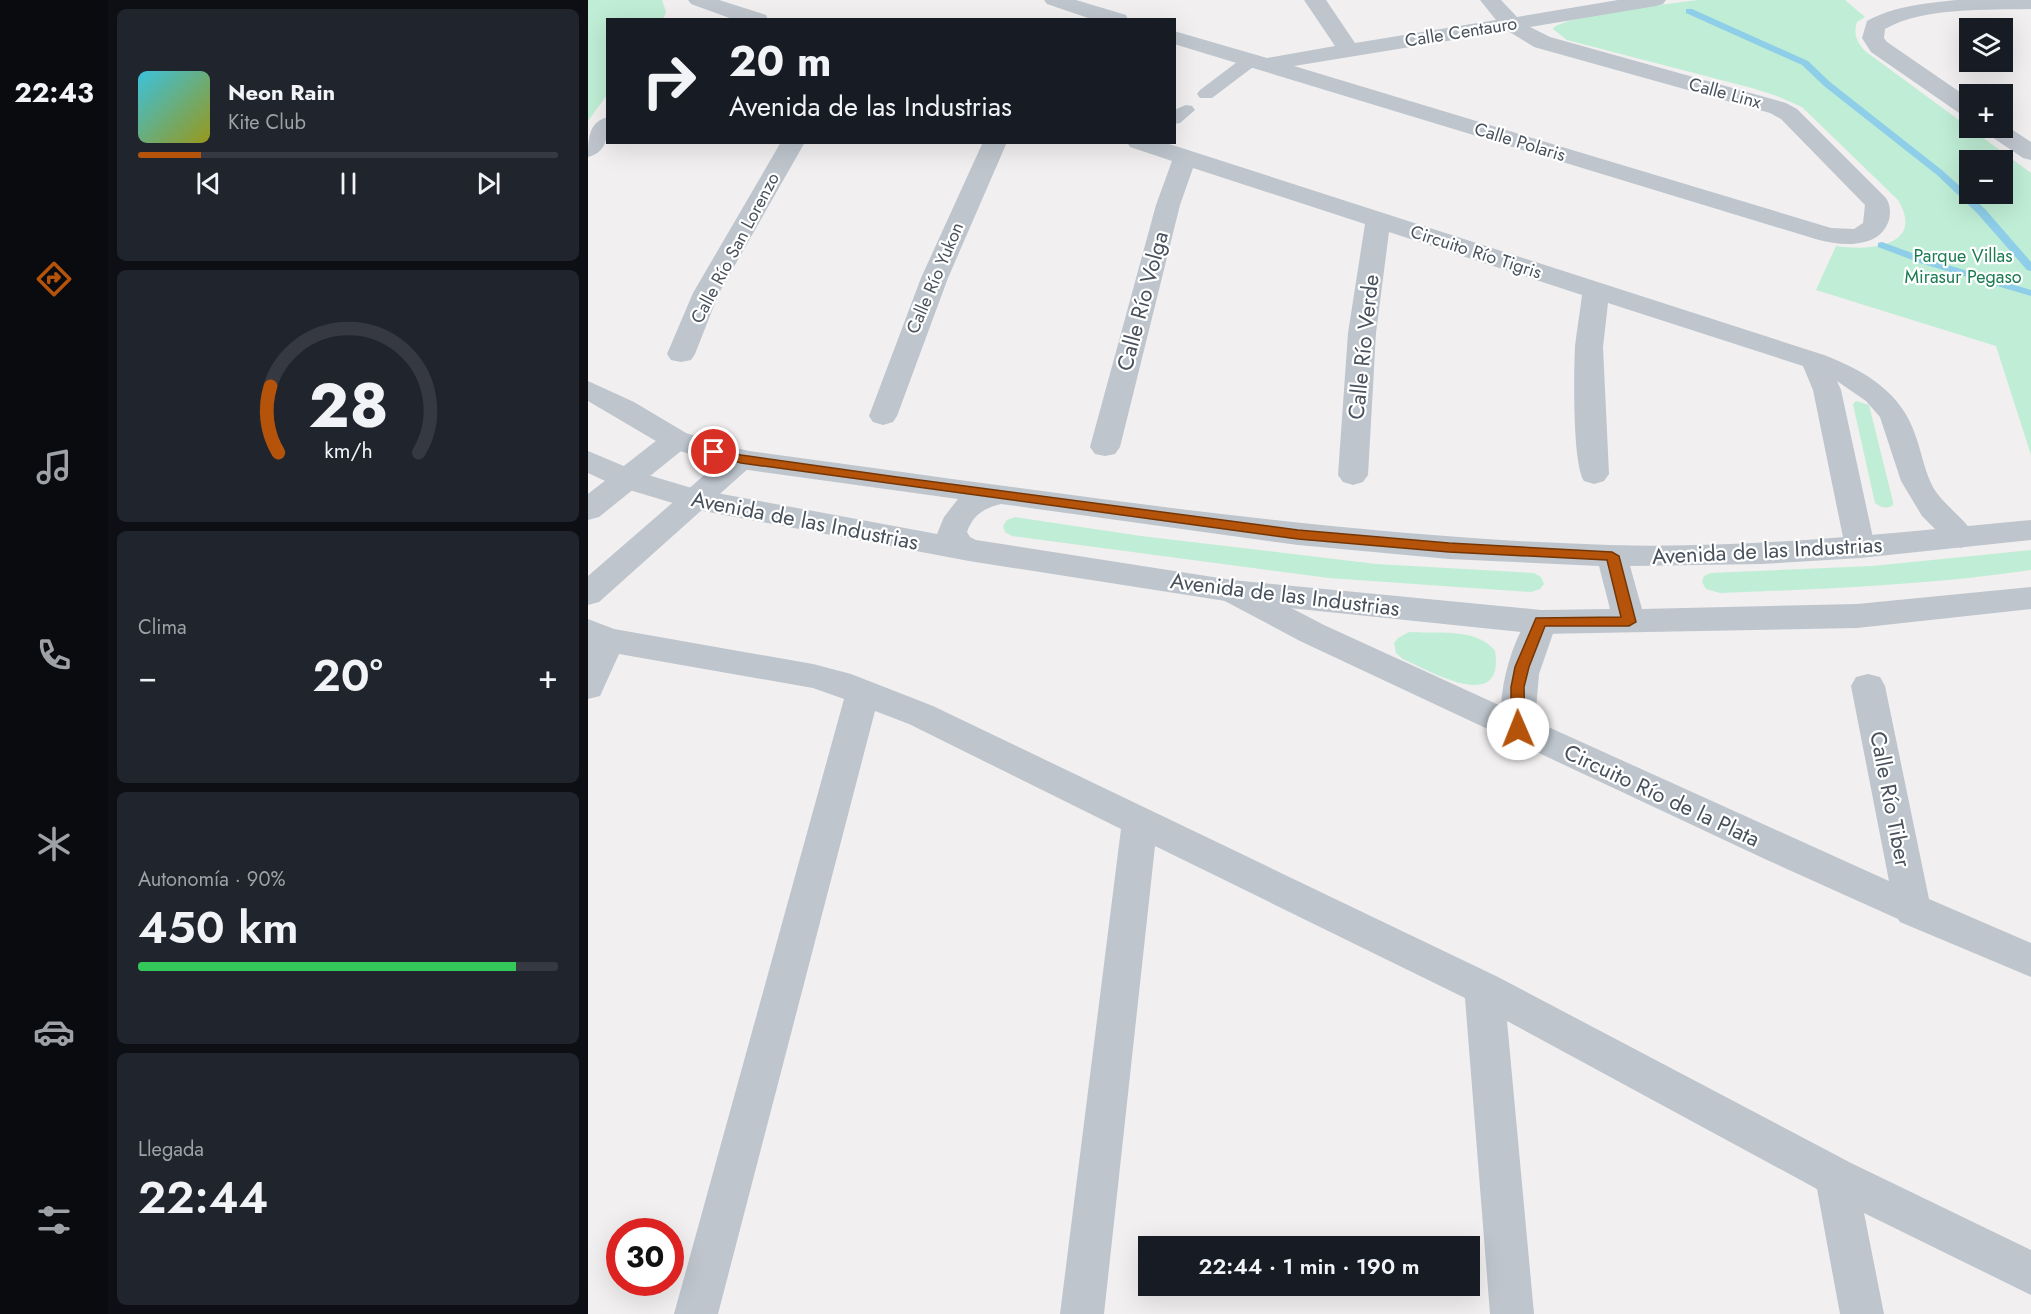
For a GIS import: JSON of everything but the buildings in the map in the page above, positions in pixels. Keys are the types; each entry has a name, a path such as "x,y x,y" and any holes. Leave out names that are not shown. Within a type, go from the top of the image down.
{"street":[{"path":"1054,0 1112,18"},
{"path":"1118,0 1126,18"},
{"path":"1315,0 1349,51"},
{"name":"Calle Linx","path":"1490,0 1511,24 1526,36 1778,108 1789,114 1877,203 1880,215 1867,233"},
{"name":"Calle Centauro","path":"1259,62 1349,51 1656,0"},
{"path":"689,18 700,1 752,18"},
{"path":"1959,102 1879,47 1873,38 1875,26 1897,16 1942,9 2021,3 2031,16"},
{"name":"Calle Polaris","path":"1176,38 1808,229 1843,237 1867,233"},
{"path":"588,150 606,127"},
{"path":"2009,138 2031,153"},
{"name":"Calle Río San Lorenzo","path":"681,354 706,293 792,144"},
{"name":"Calle Río Yukon","path":"883,416 906,347 974,185 994,144"},
{"name":"Circuito Río Tigris","path":"1146,144 1814,361 1854,378 1884,402 1900,431 1918,487 1936,513 1961,537"},
{"name":"Calle Río Volga","path":"1105,447 1168,205 1185,158"},
{"name":"Calle Río Verde","path":"1353,475 1362,333 1378,220"},
{"path":"1594,474 1589,346 1596,291"},
{"path":"1814,361 1827,390 1860,547"},
{"name":"Avenida de las Industrias","path":"588,390 624,408 676,440 741,459 1298,535 1449,548 1612,556 1762,554 2031,530"},
{"path":"588,510 676,440"},
{"path":"588,594 741,459"},
{"name":"Avenida de las Industrias","path":"588,462 627,479 693,500 969,550 1232,591 1541,622 1629,622 1857,615 2031,598"},
{"path":"969,550 958,544 952,532 956,519 968,505 999,495"},
{"path":"1612,556 1629,622"},
{"name":"Circuito Río de la Plata","path":"1232,591 1312,633 1518,729 1913,911 2031,961"},
{"path":"1518,729 1518,687 1522,667 1541,622"},
{"path":"588,687 598,635 813,676 863,692 921,715 1484,989 1836,1177 2031,1273"},
{"name":"Calle Río Tiber","path":"1868,686 1913,911"},
{"path":"696,1314 863,692"},
{"path":"1082,1314 1140,822"},
{"path":"1484,989 1512,1314"},
{"path":"1836,1177 1862,1314"}],"lane":[{"path":"1206,94 1259,62"}],"green space":[{"path":"588,0 662,0 666,12 663,18 606,18 606,96 588,121"},
{"name":"Parque Villas Mirasur Pegaso","path":"1698,0 1845,0 1865,17 1857,22 1855,30 1858,41 1865,51 1959,120 1959,138 1983,138 2000,150 1959,150 1959,204 2013,204 2013,160 2031,173 2031,455 1996,346 1816,290 1836,246 1863,248 1890,242 1899,237 1905,228 1905,216 1898,200 1802,107 1752,88 1567,40 1553,29 1575,19"},
{"path":"1856,401 1869,405 1893,502 1893,505 1886,508 1875,503 1853,404"},
{"path":"1015,517 1141,536 1376,564 1534,573 1541,577 1544,584 1540,589 1531,592 1329,578 1012,536 1005,532 1003,526 1007,520"},
{"path":"2031,550 2031,570 1915,583 1720,593 1706,589 1702,582 1704,576 1711,573 1873,566"},
{"path":"1409,632 1455,633 1478,638 1495,651 1495,670 1489,681 1477,685 1463,684 1430,672 1403,659 1396,653 1394,643"}],"waterway":[{"path":"1689,11 1805,63 1827,84 1940,173 1981,211 2031,268"},
{"path":"1882,245 1927,262 2031,293"}],"route":[{"path":"714,452 741,459 1298,535 1449,548 1612,556 1629,622 1541,622 1522,667 1518,687 1518,729"}]}
